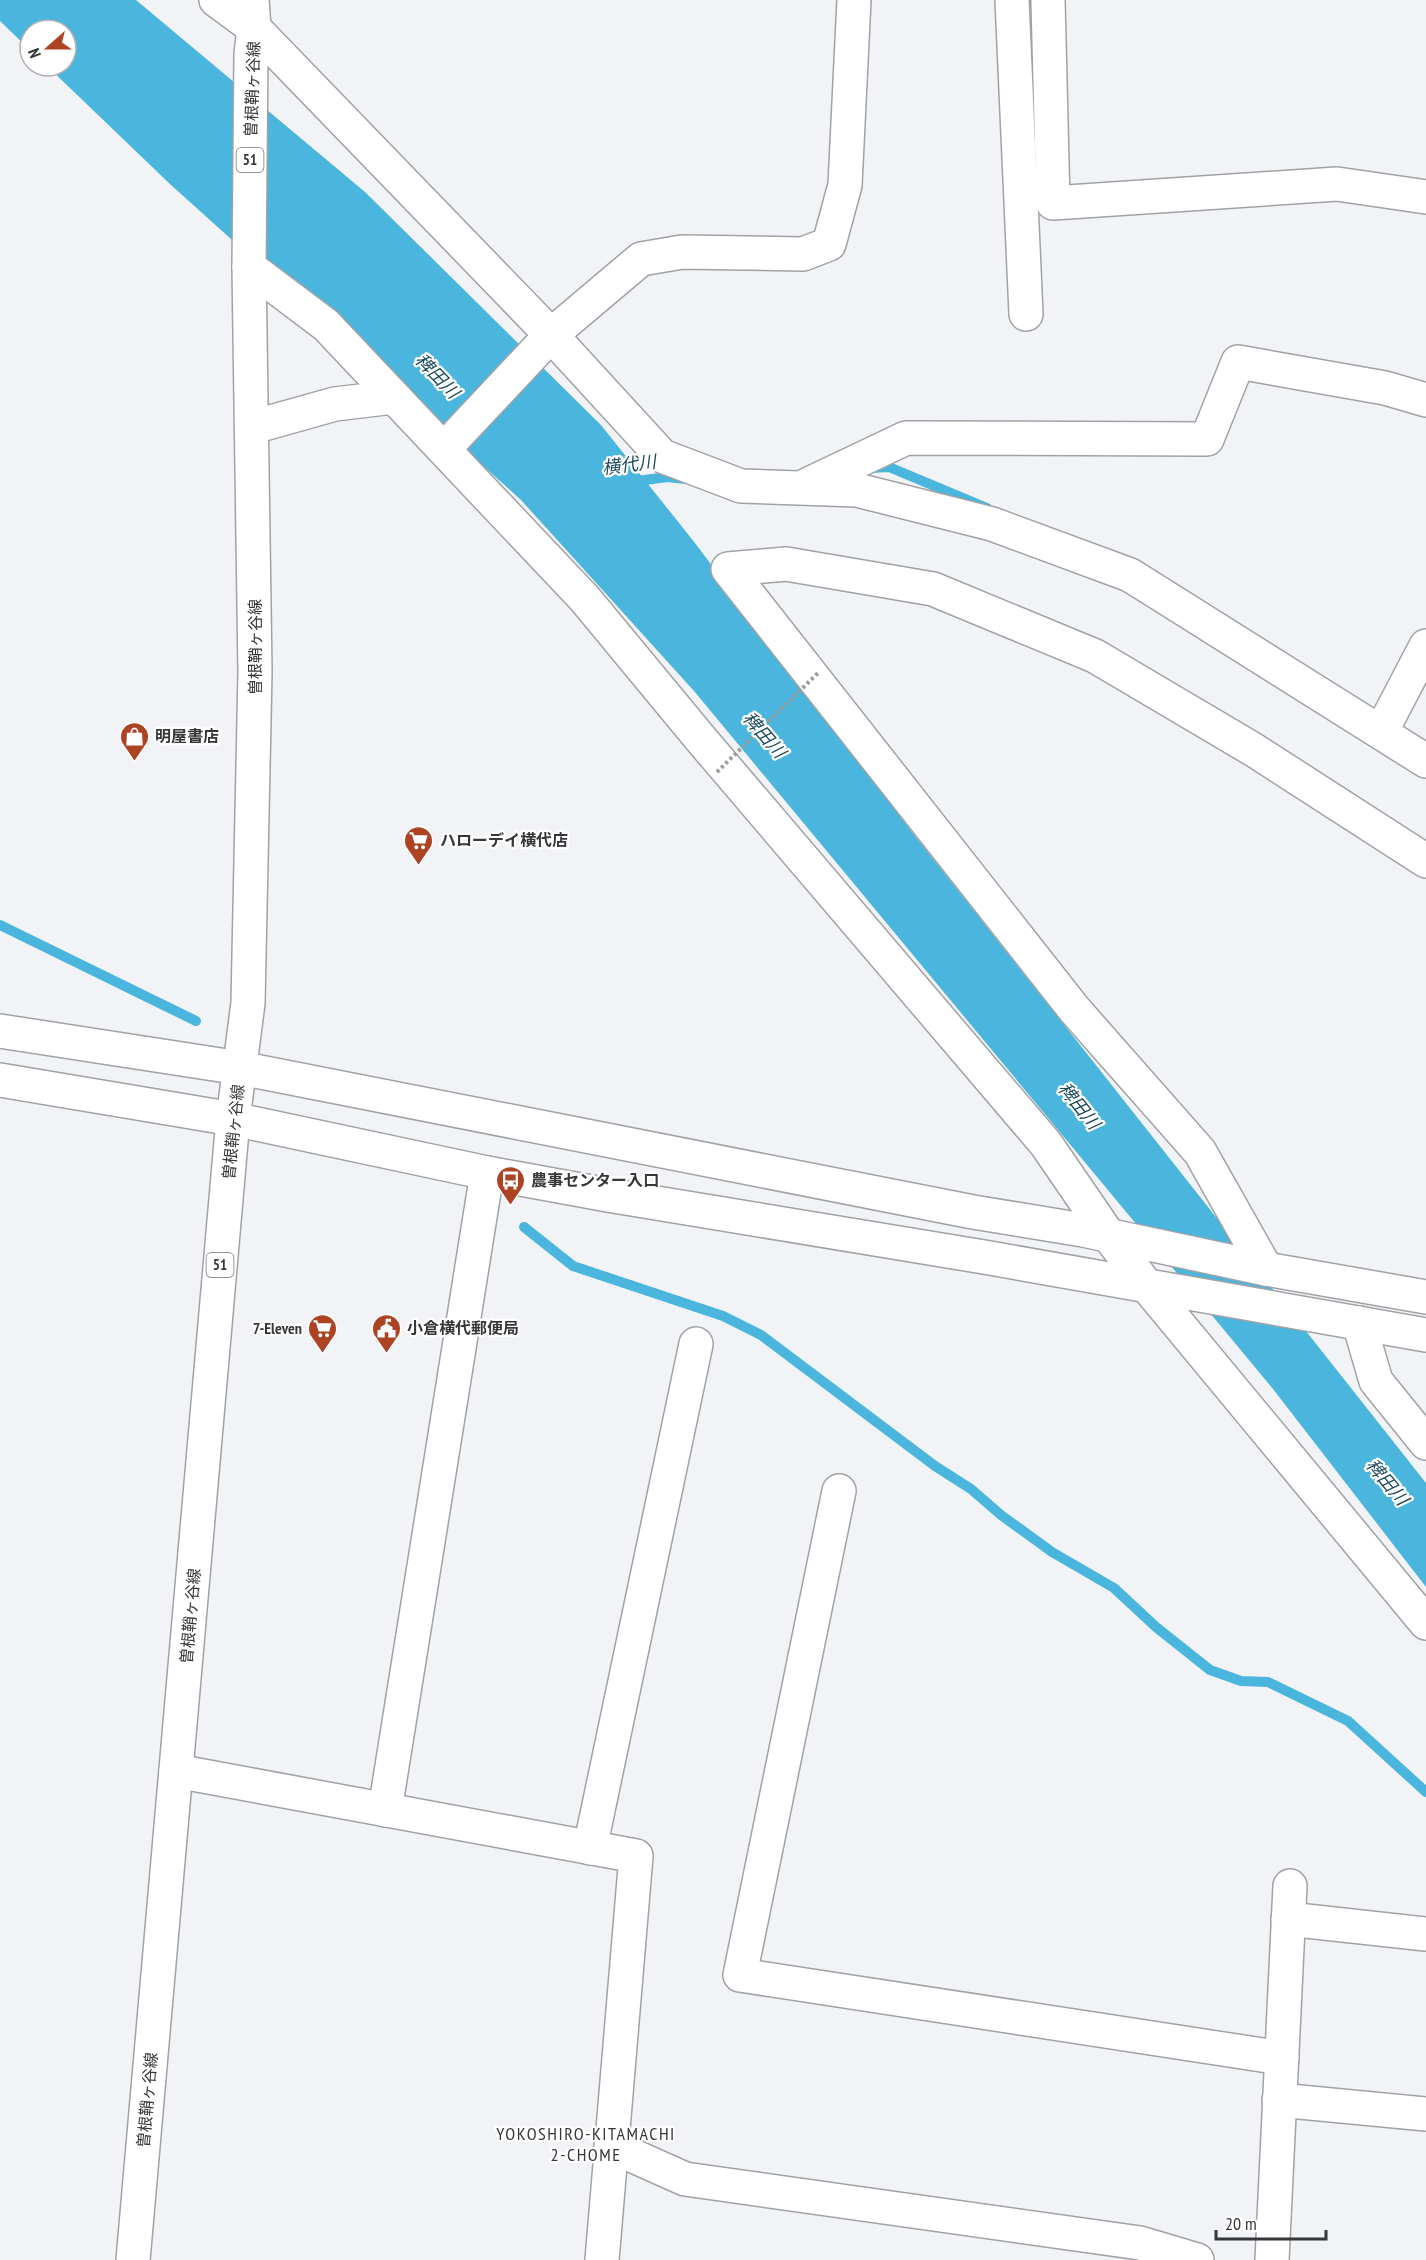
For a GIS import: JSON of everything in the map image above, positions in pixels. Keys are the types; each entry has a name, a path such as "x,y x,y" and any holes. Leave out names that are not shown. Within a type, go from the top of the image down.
{"street":[{"path":"216,0 252,27 546,341 662,456 741,486 857,490 992,524 1130,575 1426,761"},
{"path":"444,449 546,341 641,259 682,252 803,254 829,244 845,185 854,0"},
{"path":"1012,0 1026,314"},
{"path":"1048,0 1053,202 1337,184 1426,197"},
{"name":"曽根鞘ヶ谷線","path":"133,2260 233,1119 248,1003 255,672 249,267 252,27"},
{"path":"249,267 326,325 585,599 699,738 1046,1144 1096,1233 1146,1285 1426,1623"},
{"path":"801,488 906,438 1207,439 1239,362 1385,388 1426,400"},
{"path":"253,427 335,404 394,397"},
{"path":"1277,1271 1200,1152 1074,1010 728,569 786,564 933,589 1095,656 1254,750 1426,861"},
{"path":"1381,732 1426,646"},
{"path":"0,1031 240,1068 974,1212 1142,1242 1277,1271 1426,1298"},
{"path":"0,1080 233,1119 486,1173 1426,1335"},
{"path":"385,1810 486,1173"},
{"path":"1359,1323 1376,1381 1426,1443"},
{"path":"590,1848 696,1344"},
{"path":"839,1491 740,1975 1282,2058"},
{"path":"176,1771 636,1857 602,2260"},
{"path":"1272,2260 1290,1886"},
{"path":"1288,1919 1426,1935"},
{"path":"1279,2100 1426,2114"},
{"path":"611,2146 685,2180 1140,2243 1197,2260"}],"path":[{"path":"717,772 819,672"}],"water":[{"name":"稗田川","path":"0,0 136,0 365,192 601,425 695,543 915,836 1426,1483 1426,1587 1273,1389 694,691 521,500 171,185 60,78 78,78 78,18 18,18 18,38 0,21"}],"waterway":[{"name":"横代川","path":"870,468 889,467 987,508"},
{"name":"横代川","path":"630,482 667,477 686,479"},
{"path":"0,925 196,1021"},
{"path":"524,1227 573,1266 723,1316 761,1335 935,1466 971,1489 1001,1515 1052,1552 1114,1588 1156,1627 1210,1670 1241,1681 1268,1682 1348,1721 1426,1792"}],"place":[{"name":"明屋書店","path":"134,762"},
{"name":"ハローデイ横代店","path":"419,866"},
{"name":"農事センター入口","path":"510,1206"},
{"name":"7-Eleven","path":"323,1354"},
{"name":"小倉横代郵便局","path":"386,1354"}],"district":[{"name":"YOKOSHIRO-KITAMACHI 2-CHOME","path":"586,2144"}]}
